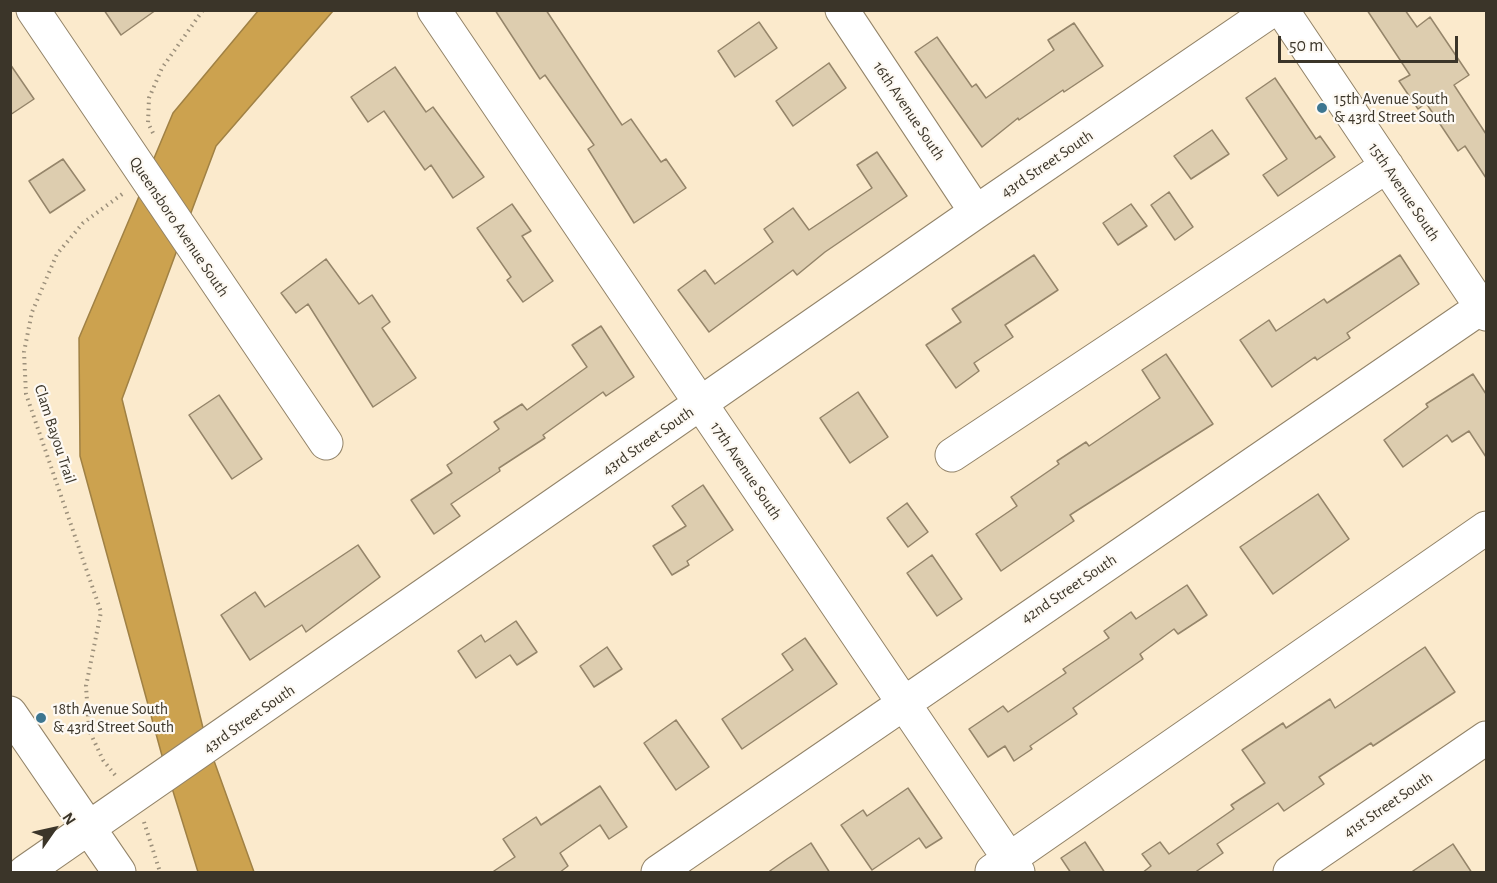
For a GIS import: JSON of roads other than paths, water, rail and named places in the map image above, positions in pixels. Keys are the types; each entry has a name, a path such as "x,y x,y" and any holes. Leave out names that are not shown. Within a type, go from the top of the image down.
{"street":[{"name":"Queensboro Avenue South","path":"33,10 326,443"},
{"name":"17th Avenue South","path":"434,10 902,703 1006,868"},
{"name":"16th Avenue South","path":"842,10 976,212"},
{"name":"43rd Street South","path":"25,873 976,212 1272,10"},
{"name":"15th Avenue South","path":"1282,10 1484,311"},
{"path":"952,455 1387,166"},
{"name":"42nd Street South","path":"658,873 902,703 1484,311"},
{"path":"1006,868 1486,528"},
{"path":"10,713 119,873"},
{"name":"41st Street South","path":"1290,873 1486,738"}],"place":[{"name":"15th Avenue South & 43rd Street South","path":"1322,108"},
{"name":"18th Avenue South & 43rd Street South","path":"41,718"}]}
